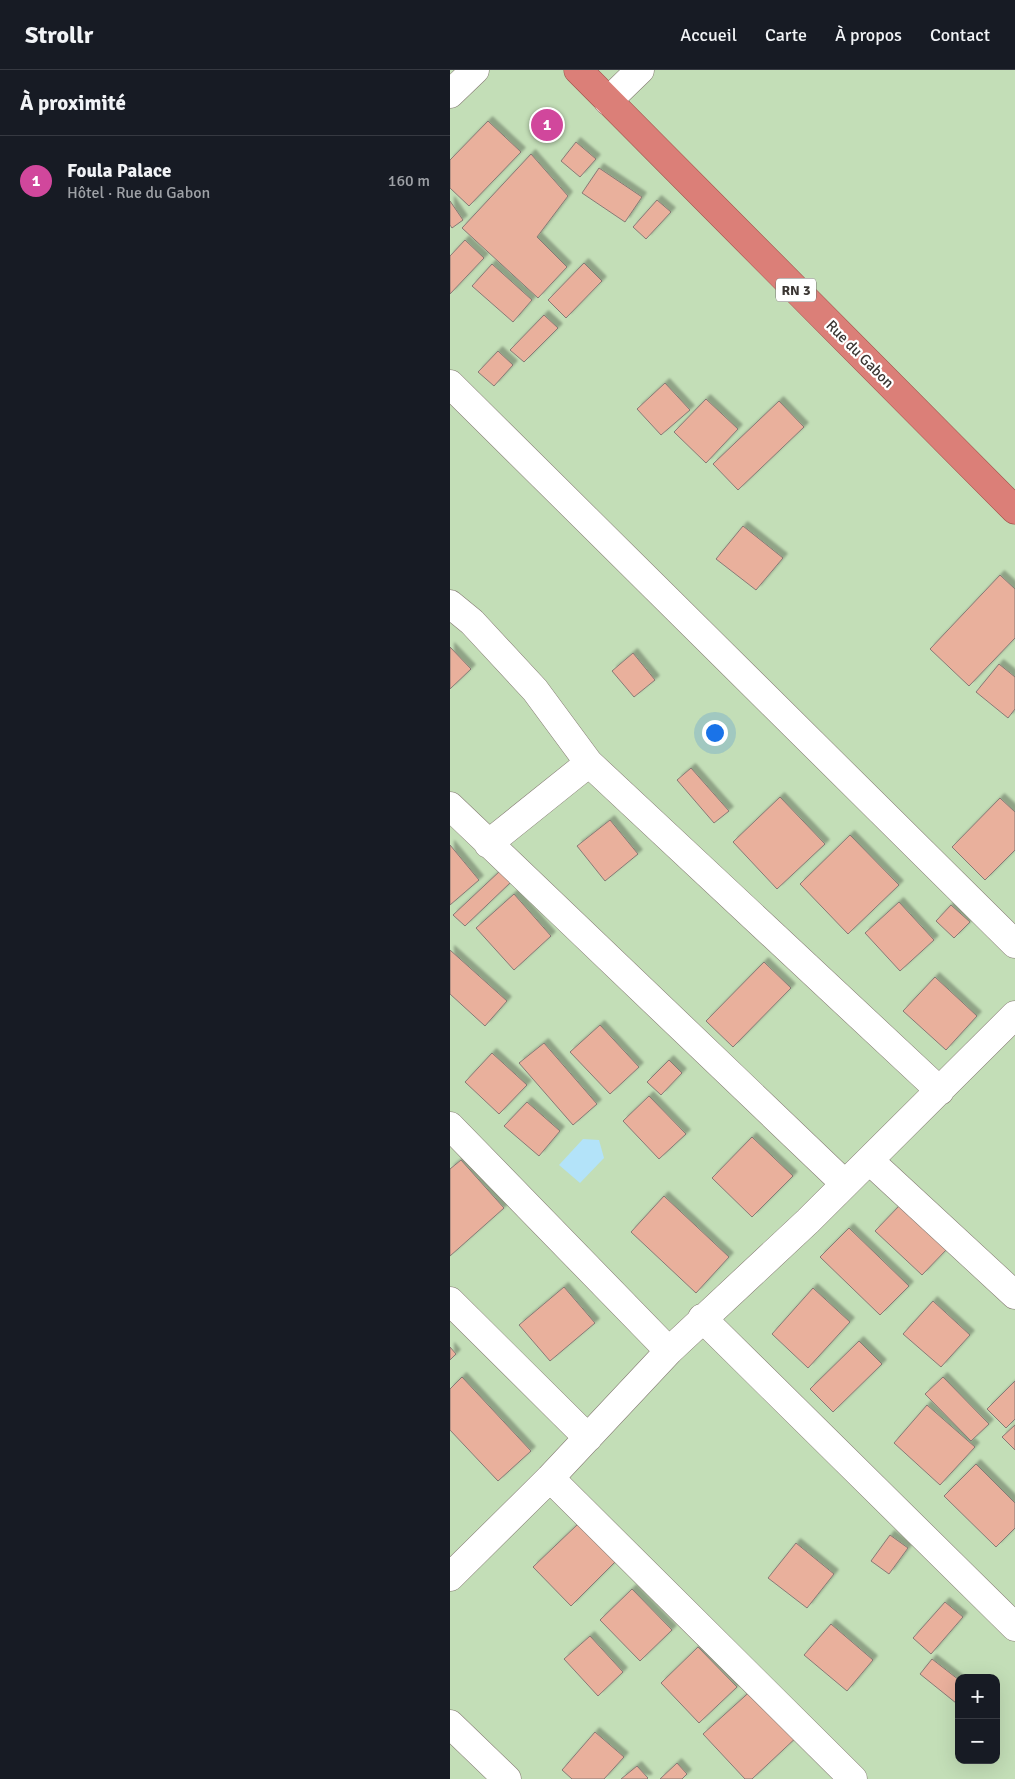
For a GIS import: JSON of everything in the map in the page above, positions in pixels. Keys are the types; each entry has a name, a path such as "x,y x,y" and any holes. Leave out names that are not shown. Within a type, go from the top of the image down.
{"highway":[{"name":"Rue du Gabon","path":"578,70 1015,510"}],"street":[{"path":"450,94 475,70"},
{"path":"608,101 640,70"},
{"path":"450,384 1015,944"},
{"path":"450,604 472,622 535,690 589,763 940,1091"},
{"path":"488,844 589,763"},
{"path":"450,806 845,1184"},
{"path":"450,1577 550,1478 702,1318 808,1221 1015,1016"},
{"path":"450,1126 669,1351"},
{"path":"870,1160 1015,1295"},
{"path":"450,1301 588,1438"},
{"path":"702,1318 1015,1627"},
{"path":"550,1478 853,1779"},
{"path":"450,1724 507,1779"}],"green space":[{"path":"450,70 1015,70 1015,1779 450,1779"}],"water":[{"path":"583,1139 599,1140 604,1158 580,1183 559,1165"}],"building":[{"path":"488,121 521,152 469,206 450,188 450,160"},
{"path":"576,142 596,159 580,177 561,161"},
{"path":"531,154 568,196 537,237 567,267 538,298 462,228"},
{"path":"599,168 642,197 625,222 582,193"},
{"path":"657,200 671,212 646,239 633,227"},
{"path":"450,201 463,220 452,228 450,225"},
{"path":"465,240 484,258 450,294 450,256"},
{"path":"584,263 602,281 566,318 548,300"},
{"path":"492,264 532,300 513,322 472,286"},
{"path":"544,315 558,328 524,362 510,350"},
{"path":"498,351 513,365 494,386 478,372"},
{"path":"665,383 690,410 661,435 637,409"},
{"path":"706,399 738,429 706,463 674,432"},
{"path":"779,401 804,427 738,490 713,464"},
{"path":"743,526 783,558 756,590 716,559"},
{"path":"1000,575 1015,589 1015,638 969,686 930,649"},
{"path":"450,647 471,669 450,689"},
{"path":"633,653 655,680 634,697 612,671"},
{"path":"999,664 1015,677 1015,709 1008,718 976,692"},
{"path":"691,768 729,811 714,823 677,780"},
{"path":"780,797 825,844 777,889 733,842"},
{"path":"1000,798 1015,812 1015,850 985,880 952,847"},
{"path":"610,820 638,854 605,881 577,846"},
{"path":"850,835 899,885 848,934 800,884"},
{"path":"450,845 479,880 450,905"},
{"path":"501,870 511,882 465,926 453,915"},
{"path":"514,894 551,936 514,970 476,928"},
{"path":"899,902 934,940 900,971 865,933"},
{"path":"951,905 970,922 954,938 936,921"},
{"path":"450,950 507,1001 485,1026 450,994"},
{"path":"764,962 791,988 733,1047 706,1021"},
{"path":"935,977 977,1016 946,1050 903,1011"},
{"path":"600,1025 639,1067 610,1094 570,1052"},
{"path":"544,1043 597,1104 573,1125 519,1063"},
{"path":"492,1053 527,1085 499,1114 465,1082"},
{"path":"669,1060 682,1073 661,1095 647,1082"},
{"path":"649,1096 686,1134 659,1159 623,1121"},
{"path":"527,1102 560,1131 539,1156 504,1126"},
{"path":"752,1137 793,1176 752,1217 712,1178"},
{"path":"461,1160 504,1208 450,1256 450,1169"},
{"path":"664,1196 729,1257 696,1293 631,1232"},
{"path":"900,1205 947,1249 922,1275 875,1231"},
{"path":"849,1228 909,1286 880,1315 820,1257"},
{"path":"564,1287 595,1323 550,1361 519,1325"},
{"path":"813,1288 850,1322 808,1368 772,1334"},
{"path":"933,1301 970,1335 941,1367 903,1334"},
{"path":"859,1341 882,1364 833,1412 810,1389"},
{"path":"450,1347 456,1354 450,1360"},
{"path":"462,1377 531,1451 498,1481 450,1430 450,1389"},
{"path":"943,1377 989,1424 971,1441 925,1394"},
{"path":"1015,1381 1015,1419 1006,1428 987,1409"},
{"path":"927,1405 975,1447 940,1485 894,1443"},
{"path":"1015,1425 1015,1450 1002,1437"},
{"path":"976,1464 1015,1503 1015,1528 996,1547 944,1496"},
{"path":"578,1524 615,1562 571,1606 533,1567"},
{"path":"890,1535 908,1548 889,1574 871,1561"},
{"path":"796,1543 834,1574 807,1608 768,1578"},
{"path":"632,1589 672,1630 640,1661 600,1620"},
{"path":"945,1602 963,1617 931,1654 913,1638"},
{"path":"831,1624 873,1660 847,1691 804,1655"},
{"path":"590,1636 623,1672 598,1696 564,1659"},
{"path":"698,1647 737,1687 699,1723 661,1683"},
{"path":"932,1659 955,1677 955,1702 920,1674"},
{"path":"755,1687 800,1734 752,1779 745,1779 703,1734"},
{"path":"595,1732 624,1757 604,1779 572,1779 562,1770"},
{"path":"677,1763 687,1774 682,1779 660,1779"},
{"path":"637,1766 647,1779 621,1779"}],"place":[{"name":"Foula Palace","path":"547,125"}]}
